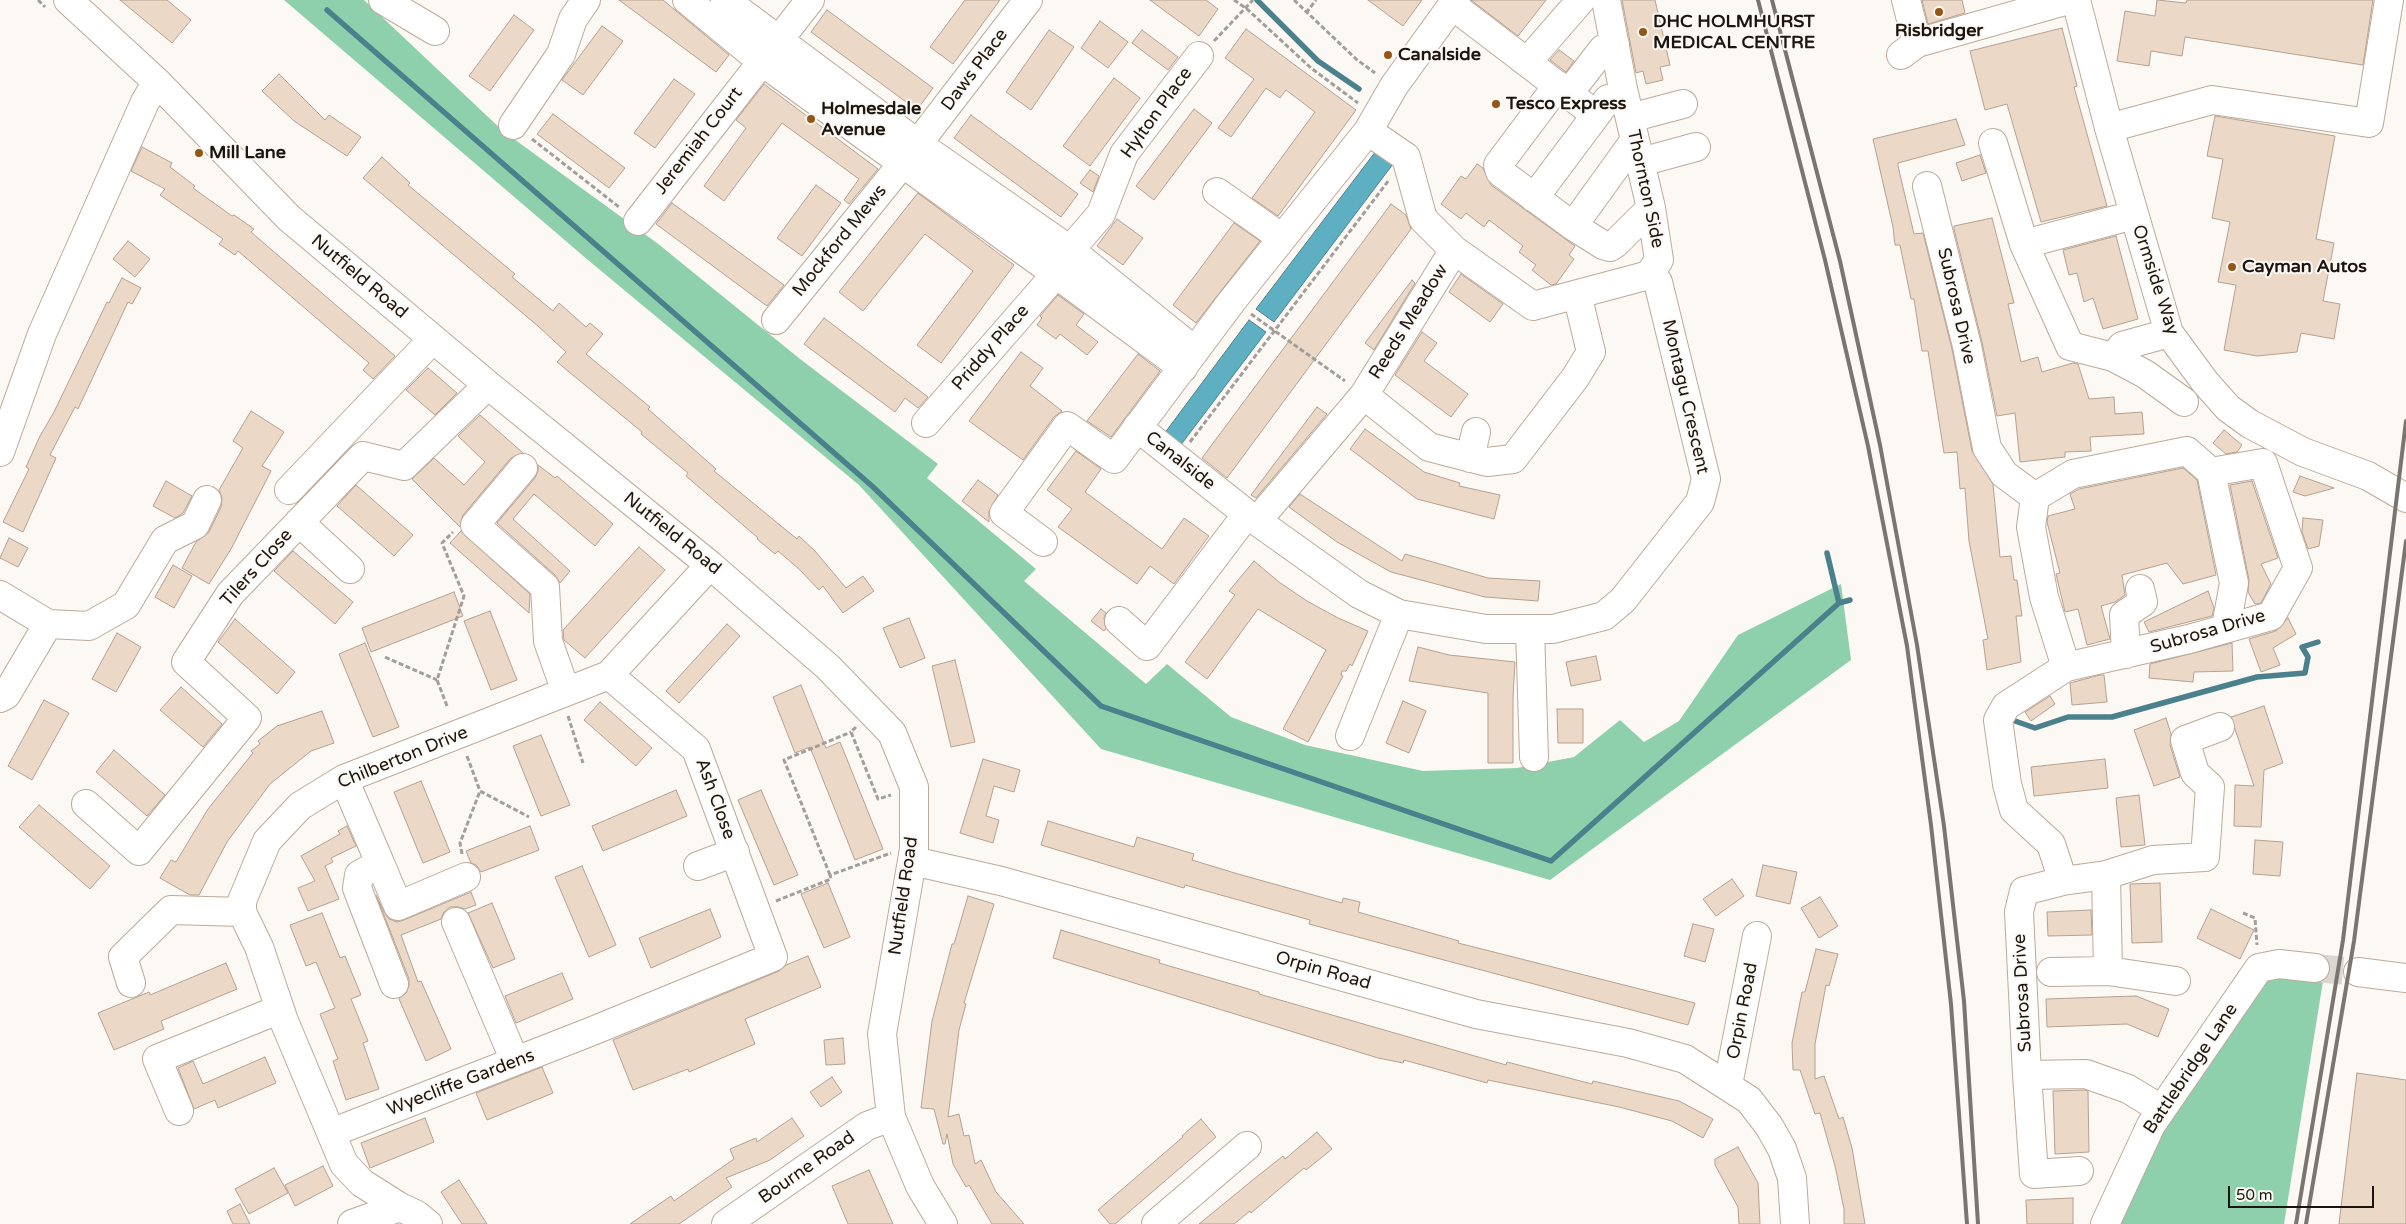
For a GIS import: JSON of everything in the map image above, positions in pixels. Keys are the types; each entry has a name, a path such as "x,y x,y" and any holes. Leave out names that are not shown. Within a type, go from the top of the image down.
{"street":[{"name":"Nutfield Road","path":"68,0 157,82 289,218 488,385 710,565 828,667 892,733 914,787 914,855 882,1034 891,1117 920,1186 943,1224"},
{"path":"383,0 435,31"},
{"path":"513,125 561,54 573,20 586,0"},
{"path":"687,0 761,61 1070,250 1189,360"},
{"path":"726,0 778,40 1056,274 1189,360"},
{"name":"Jeremiah Court","path":"638,221 810,0"},
{"name":"Daws Place","path":"910,153 1028,0"},
{"path":"1528,61 1580,0"},
{"name":"Thornton Side","path":"1406,157 1423,219 1454,250 1532,306 1649,275 1659,260 1652,208 1623,89 1606,0"},
{"path":"1906,0 1909,49 2068,0"},
{"name":"Ormside Way","path":"2076,0 2109,128 2169,333 2205,382 2228,408 2250,424 2303,452 2368,476 2406,498"},
{"path":"2109,128 2212,100 2368,123 2389,0"},
{"path":"1454,2 1596,115"},
{"name":"Canalside","path":"1252,518 1137,428 1232,300 1372,123 1394,86 1454,2"},
{"path":"1614,45 1603,49 1564,89 1498,165 1500,172 1534,198 1573,226 1603,245 1610,247 1652,208"},
{"name":"Hylton Place","path":"1056,274 1070,250 1100,214 1124,154 1199,56"},
{"path":"0,452 42,334 145,102 157,82"},
{"path":"1534,198 1608,99 1623,89"},
{"path":"1573,226 1635,140 1682,104"},
{"path":"1372,123 1406,157"},
{"path":"1635,140 1696,147"},
{"path":"1993,143 2024,244 2070,346 2113,357 2145,374 2184,402"},
{"name":"Mockford Mews","path":"776,320 910,153"},
{"name":"Subrosa Drive","path":"1927,186 1967,346 1987,448 2004,474 2035,497"},
{"path":"1218,192 1282,238"},
{"path":"2024,244 2134,215"},
{"name":"Reeds Meadow","path":"1252,518 1364,395 1454,250"},
{"name":"Priddy Place","path":"926,423 1056,274"},
{"name":"Montagu Crescent","path":"1542,629 1604,616 1623,600 1700,502 1704,492 1706,479 1658,282 1649,275"},
{"name":"Reeds Meadow","path":"1364,395 1429,446 1478,451 1513,459 1591,352 1577,294"},
{"path":"2113,357 2122,346 2169,333"},
{"path":"289,490 434,339"},
{"name":"Tilers Close","path":"86,804 139,851 247,718 186,662 230,594 363,456 404,466 488,385"},
{"path":"1043,542 1004,513 1067,426 1114,459 1137,428"},
{"path":"2066,668 2044,597 2031,527 2035,497 2073,474 2188,451 2212,472 2234,582 2226,627"},
{"name":"Subrosa Drive","path":"2063,881 2051,844 2014,810 1998,720 2006,706 2066,668 2271,616 2298,568 2263,463 2212,472"},
{"path":"524,468 475,525 545,587 548,641 564,693"},
{"path":"0,595 48,624 89,626 126,605 165,540 195,525 207,500"},
{"path":"1119,621 1147,646 1252,518 1359,594 1399,614 1486,630 1542,629 1534,757"},
{"path":"299,522 350,569"},
{"name":"Chilberton Drive","path":"242,912 242,901 267,841 300,806 344,779 609,675 710,565"},
{"path":"2126,654 2124,615 2143,602 2140,589"},
{"path":"1350,736 1399,614"},
{"path":"0,698 6,695 48,624"},
{"name":"Ash Close","path":"609,675 696,749 773,957"},
{"name":"Subrosa Drive","path":"2079,1171 2034,1174 2019,912 2024,891 2063,881 2106,875 2153,860 2205,857 2210,787 2196,773 2185,740 2220,727"},
{"path":"344,779 398,906 466,877"},
{"path":"698,866 735,852"},
{"name":"Orpin Road","path":"914,855 1010,884 1476,1014 1628,1043 1685,1059 1749,1100 1782,1149 1792,1178 1794,1224"},
{"path":"380,863 359,875 356,888 394,984"},
{"path":"2106,875 2108,971"},
{"path":"131,983 123,957 171,910 242,912 259,948 280,1009 344,1164 362,1183 400,1207 417,1215 428,1224"},
{"path":"456,922 515,1062"},
{"name":"Orpin Road","path":"1728,1085 1757,936"},
{"name":"Wyecliffe Gardens","path":"331,1133 515,1062 773,957"},
{"path":"2259,968 2279,964 2315,968"},
{"name":"Battlebridge Lane","path":"2104,1224 2151,1125 2259,968"},
{"path":"2051,972 2108,971 2176,981"},
{"path":"2358,972 2406,978"},
{"path":"179,1111 157,1058 280,1009"},
{"name":"Subrosa Drive","path":"2027,1075 2086,1074 2128,1089 2161,1109"},
{"name":"Bourne Road","path":"726,1224 867,1126 891,1117"},
{"path":"1156,1224 1247,1146"},
{"path":"352,1224 400,1207"}],"path":[{"path":"1234,0 1247,9 1372,123"},
{"path":"1199,56 1247,9 1253,0"},
{"path":"1294,0 1356,59 1394,86"},
{"path":"1306,13 1316,0"},
{"path":"513,125 638,221"},
{"path":"1178,459 1273,330 1406,157"},
{"path":"1232,300 1364,395"},
{"path":"447,706 437,680 464,596 442,544 459,526 475,525"},
{"path":"385,657 437,680"},
{"path":"564,693 583,763"},
{"path":"756,909 831,879 784,760 851,732 871,712"},
{"path":"851,732 878,799 914,787"},
{"path":"458,735 480,791 529,817"},
{"path":"466,877 460,844 480,791"},
{"path":"830,875 884,855 914,855"},
{"path":"2243,913 2255,918 2259,968"}],"green space":[{"path":"284,0 364,0 503,131 657,243 800,359 938,464 927,478 1036,569 1024,581 1146,684 1167,664 1231,717 1305,745 1423,771 1517,768 1574,757 1620,720 1644,742 1679,721 1738,635 1841,584 1851,660 1550,880 1101,749 859,485 588,260"},
{"path":"2269,973 2323,981 2284,1224 2119,1224 2174,1100"}],"water":[{"path":"1376,151 1393,164 1274,322 1256,309"},
{"path":"1249,320 1266,332 1180,446 1164,434"}],"building":[{"path":"120,0 167,0 191,20 172,43"},
{"path":"619,0 663,0 729,55 716,72"},
{"path":"965,0 1000,0 953,64 930,47"},
{"path":"1150,0 1206,0 1218,9 1199,36"},
{"path":"1368,0 1422,0 1403,26"},
{"path":"1471,0 1546,0 1518,36"},
{"name":"DHC HOLMHURST MEDICAL CENTRE","path":"1622,0 1655,0 1670,65 1660,67 1663,80 1646,84 1643,71 1636,73"},
{"path":"1922,0 1962,0 1965,13 1928,24"},
{"path":"2157,0 2186,3 2187,0 2373,0 2363,65 2185,37 2182,56 2151,51 2149,66 2117,61 2125,11 2155,16"},
{"path":"827,10 933,88 917,110 811,32"},
{"path":"514,15 534,30 490,91 469,76"},
{"path":"1100,21 1128,42 1108,68 1081,48"},
{"path":"602,26 623,41 583,95 562,80"},
{"path":"2062,28 2077,86 2074,87 2107,206 2041,222 2007,104 1985,110 1970,51"},
{"path":"1246,29 1356,110 1278,216 1252,198 1315,112 1286,90 1280,98 1266,88 1231,137 1218,128 1254,79 1225,58"},
{"path":"1049,30 1074,47 1031,110 1006,92"},
{"path":"1142,30 1178,57 1168,70 1132,43"},
{"path":"1559,50 1574,61 1566,72 1550,60"},
{"path":"279,74 325,120 329,115 361,137 347,156 294,121 262,91"},
{"path":"1114,78 1140,98 1090,166 1063,146"},
{"path":"674,79 695,94 655,148 634,133"},
{"path":"764,84 878,169 849,204 844,200 859,179 782,123 724,201 704,186 746,128 736,120"},
{"path":"1194,109 1212,123 1154,200 1136,186"},
{"path":"553,114 625,168 609,188 537,134"},
{"path":"971,115 1078,194 1061,217 954,138"},
{"path":"2215,116 2335,136 2316,239 2334,243 2323,301 2340,304 2334,339 2301,333 2297,352 2257,356 2224,350 2236,285 2218,282 2230,222 2212,218 2223,159 2207,156"},
{"path":"1956,119 1965,145 1898,163 1898,166 1914,234 1923,233 1952,349 1972,451 1993,484 2000,557 2011,556 2014,580 2017,580 2022,616 2016,616 2021,662 1987,670 1983,640 1988,639 1969,541 1965,488 1960,489 1957,452 1944,453 1928,351 1922,351 1914,299 1911,299 1900,245 1895,245 1893,227 1873,139"},
{"path":"142,147 172,163 170,167 195,186 193,188 254,229 251,232 395,356 373,379 363,370 369,363 238,251 235,255 219,244 223,239 160,195 165,189 131,171"},
{"path":"1980,155 1986,173 1962,181 1956,163"},
{"path":"382,157 410,183 408,185 515,274 512,277 553,311 559,303 586,327 590,323 603,334 586,354 650,407 648,409 716,469 714,471 797,539 799,536 815,551 846,588 863,576 874,591 843,613 823,586 819,590 778,551 775,554 757,539 686,476 688,473 641,434 642,432 557,362 566,352 539,327 363,178"},
{"path":"1477,164 1483,168 1491,185 1575,246 1569,255 1574,259 1556,284 1551,285 1532,270 1536,265 1519,252 1523,246 1489,220 1484,227 1466,213 1461,219 1441,204 1461,176 1466,179"},
{"path":"1090,170 1099,176 1093,192 1080,183"},
{"path":"816,185 841,203 802,256 777,238"},
{"path":"918,193 1014,265 941,363 917,345 973,271 925,234 863,311 839,292"},
{"path":"672,203 784,285 767,306 656,224"},
{"path":"1391,204 1406,215 1411,229 1227,478 1202,458"},
{"path":"1992,218 2014,303 2008,304 2021,362 2038,357 2042,372 2073,363 2078,364 2089,399 2114,397 2115,414 2142,412 2144,434 2090,437 2091,451 2065,452 2065,457 2020,462 2015,413 1997,416 1982,342 1954,229 1954,226"},
{"path":"1117,219 1143,238 1123,265 1097,246"},
{"path":"1234,223 1260,241 1196,323 1173,305"},
{"path":"2116,236 2138,319 2103,329 2093,298 2084,302 2077,273 2069,275 2063,250"},
{"path":"128,241 150,259 135,277 113,259"},
{"path":"1461,274 1503,304 1490,322 1449,292"},
{"path":"122,278 141,288 132,304 128,302 78,409 75,407 50,455 56,458 23,532 3,522 29,469 26,467 40,436 54,412 107,302 109,303"},
{"path":"1412,280 1415,283 1374,350 1365,343"},
{"path":"1058,295 1084,314 1076,325 1098,342 1087,355 1060,334 1056,339 1037,325 1042,318 1040,316"},
{"path":"824,318 928,397 918,408 905,398 895,412 804,344"},
{"path":"1422,332 1437,343 1424,361 1468,394 1451,417 1395,375"},
{"path":"1021,352 1043,368 1030,386 1062,411 1054,417 1023,460 969,421"},
{"path":"1138,354 1160,371 1111,437 1087,421"},
{"path":"428,368 457,393 435,415 406,390"},
{"path":"1317,407 1327,414 1256,498 1251,495"},
{"path":"251,411 284,432 262,466 271,471 231,549 209,584 182,568 196,542 209,532 221,507 222,498 219,490 243,448 233,441"},
{"path":"480,415 523,453 511,458 463,515 460,527 412,479 434,458 464,485 485,462 458,436"},
{"path":"1365,429 1424,472 1460,483 1459,486 1500,495 1494,519 1417,499 1350,449"},
{"path":"2224,430 2242,445 2237,452 2226,454 2213,443"},
{"path":"1076,451 1101,469 1085,492 1162,549 1184,518 1209,536 1174,584 1150,566 1137,584 1058,527 1072,509 1047,490"},
{"path":"538,465 555,478 557,476 613,524 595,546 534,494 513,519 570,571 560,583 555,575 497,523 535,478"},
{"path":"2183,468 2197,480 2216,575 2183,584 2167,563 2122,575 2125,595 2115,602 2101,606 2110,639 2087,645 2078,609 2065,612 2056,574 2060,573 2047,522 2048,516 2075,509 2070,494 2079,489"},
{"path":"2300,476 2334,488 2305,496 2293,492"},
{"path":"978,480 998,495 989,511 989,522 962,501"},
{"path":"166,481 192,496 183,513 175,518 153,506"},
{"path":"2252,481 2278,558 2261,564 2271,584 2261,603 2255,604 2248,592 2249,580 2230,485"},
{"path":"356,485 413,535 394,556 337,506"},
{"path":"1300,494 1402,561 1405,554 1488,578 1540,581 1538,601 1485,597 1391,572 1337,542 1289,507"},
{"path":"2303,518 2323,520 2319,546 2308,549 2302,532"},
{"path":"461,531 530,594 529,613 450,543"},
{"path":"9,538 28,548 18,567 0,558"},
{"path":"639,547 665,570 585,658 564,640 563,630"},
{"path":"293,551 353,602 335,624 274,571"},
{"path":"1254,561 1279,582 1307,601 1338,618 1368,631 1352,666 1350,664 1346,671 1342,671 1341,675 1343,676 1308,742 1283,729 1326,650 1258,609 1207,679 1185,662 1235,595 1229,591"},
{"path":"173,565 192,576 174,608 155,597"},
{"path":"2208,591 2214,608 2212,616 2149,632 2144,622"},
{"path":"454,592 463,616 371,652 362,628"},
{"path":"1101,609 1106,613 1104,618 1106,629 1104,631 1091,621"},
{"path":"490,611 517,680 491,690 464,621"},
{"path":"909,618 925,658 900,668 883,628"},
{"path":"2288,618 2296,634 2273,648 2280,665 2261,672 2249,639 2276,631"},
{"path":"235,619 295,672 277,694 218,642"},
{"path":"727,624 740,636 679,703 666,691"},
{"path":"117,633 141,647 116,692 92,679"},
{"path":"365,643 399,727 373,737 339,654"},
{"path":"2232,643 2233,671 2194,672 2193,682 2149,678 2150,664"},
{"path":"1418,647 1449,655 1515,662 1513,763 1488,763 1488,693 1409,681"},
{"path":"1596,656 1601,680 1571,686 1566,662"},
{"path":"955,660 975,742 951,747 932,666"},
{"path":"2104,675 2107,702 2072,705 2070,683"},
{"path":"801,685 826,748 840,742 883,849 855,860 810,747 795,753 773,697"},
{"path":"181,687 222,724 203,747 160,710"},
{"path":"2050,696 2055,704 2031,721 2025,712"},
{"path":"44,700 69,713 32,780 8,766"},
{"path":"1403,701 1426,711 1409,753 1386,743"},
{"path":"600,702 652,748 636,766 584,720"},
{"path":"2264,706 2283,763 2264,770 2261,827 2234,826 2235,785 2254,786 2231,717"},
{"path":"1557,709 1583,709 1583,743 1558,743"},
{"path":"322,711 334,743 311,751 270,784 227,842 199,895 190,895 160,878 171,860 176,862 208,809 253,753 251,751 260,744 258,741 277,726"},
{"path":"2166,718 2171,734 2170,745 2180,777 2154,786 2134,730"},
{"path":"541,735 570,805 541,816 513,746"},
{"path":"114,750 165,795 147,816 96,772"},
{"path":"983,759 1020,770 1014,792 994,786 986,816 999,820 993,843 960,833"},
{"path":"2105,759 2108,788 2034,796 2031,767"},
{"path":"421,781 450,852 423,863 394,792"},
{"path":"676,790 687,816 603,851 592,826"},
{"path":"761,790 798,875 774,885 738,800"},
{"path":"2139,795 2145,845 2121,847 2116,798"},
{"path":"39,805 110,866 90,889 19,827"},
{"path":"1048,821 1134,847 1137,837 1194,854 1192,860 1238,874 1342,903 1343,898 1360,902 1358,912 1459,941 1458,943 1695,1003 1688,1025 1309,924 1310,920 1185,885 1184,888 1041,845"},
{"path":"347,826 356,846 331,858 333,862 325,866 339,899 308,911 298,888 315,881 301,856 340,834 338,831"},
{"path":"530,826 539,850 481,872 476,865 471,863 466,851"},
{"path":"2255,840 2283,842 2280,876 2253,874"},
{"path":"1763,865 1797,872 1790,904 1756,896"},
{"path":"582,866 616,945 589,957 555,877"},
{"path":"1732,879 1744,896 1716,916 1703,899"},
{"path":"828,883 850,937 824,948 801,894"},
{"path":"2160,883 2162,942 2132,943 2130,884"},
{"path":"471,892 476,905 465,909 450,907 444,912 441,919 401,935 418,982 421,981 451,1049 426,1061 399,999 406,993 409,979 376,895 389,919 397,922"},
{"path":"968,896 994,904 964,1003 966,1004 959,1030 948,1117 959,1114 964,1136 969,1135 975,1164 981,1160 996,1192 1024,1224 992,1224 969,1185 966,1187 953,1164 947,1134 945,1144 943,1144 934,1109 921,1108 932,1021 952,944 954,944"},
{"path":"1820,897 1838,926 1819,938 1801,908"},
{"path":"492,903 515,959 493,968 468,913"},
{"path":"710,909 721,937 651,968 639,938"},
{"path":"2211,909 2254,930 2240,959 2197,938"},
{"path":"2091,910 2092,935 2048,936 2047,912"},
{"path":"322,913 340,958 345,956 361,995 351,999 368,1041 363,1043 379,1089 346,1100 333,1061 338,1059 320,1014 335,1008 316,962 306,966 290,925"},
{"path":"1693,924 1714,929 1705,962 1684,956"},
{"path":"1061,930 1160,960 1159,963 1259,992 1259,994 1506,1065 1507,1062 1592,1084 1593,1081 1679,1101 1713,1119 1703,1138 1672,1121 1619,1107 1488,1080 1487,1083 1404,1060 1403,1063 1378,1058 1053,958"},
{"path":"1816,949 1838,954 1829,986 1826,985 1815,1044 1815,1079 1824,1076 1839,1119 1843,1117 1852,1148 1865,1224 1844,1224 1844,1209 1835,1166 1820,1113 1815,1114 1800,1070 1793,1070 1792,1043 1802,992 1805,992"},
{"path":"808,956 821,987 745,1019 755,1044 689,1072 688,1069 633,1090 613,1040 779,971 786,965"},
{"path":"226,963 237,989 161,1021 164,1029 114,1050 98,1013 149,992 150,995"},
{"path":"562,973 573,999 516,1023 505,996"},
{"path":"2136,996 2169,1009 2158,1037 2127,1024 2047,1027 2046,999"},
{"path":"843,1038 845,1064 826,1065 824,1040"},
{"path":"265,1057 276,1083 218,1108 215,1100 194,1109 178,1068 193,1061 203,1084"},
{"path":"542,1067 553,1093 487,1120 476,1093"},
{"path":"2357,1073 2406,1080 2406,1224 2339,1224"},
{"path":"832,1077 842,1092 821,1107 810,1092"},
{"path":"2053,1091 2088,1091 2089,1152 2055,1154"},
{"path":"425,1118 434,1142 370,1168 361,1143"},
{"path":"792,1118 804,1136 770,1160 726,1178 732,1187 679,1224 630,1224 671,1196 674,1201 734,1159 730,1149 756,1138 757,1142"},
{"path":"1201,1119 1216,1137 1115,1224 1110,1224 1098,1210 1183,1137"},
{"path":"1317,1132 1332,1149 1306,1170 1304,1168 1251,1213 1250,1211 1234,1224 1199,1224 1283,1156 1285,1159"},
{"path":"1738,1147 1758,1183 1760,1224 1739,1224 1738,1207 1715,1165 1715,1159"},
{"path":"323,1166 333,1186 295,1206 285,1185"},
{"path":"274,1168 288,1193 249,1214 235,1189"},
{"path":"869,1170 893,1224 848,1224 832,1186"},
{"path":"459,1180 487,1224 462,1224 441,1192"},
{"path":"2073,1198 2073,1224 2027,1224 2026,1200"},
{"path":"240,1204 250,1224 233,1224 227,1211"}],"waterway":[{"path":"1257,0 1318,61 1359,89"},
{"path":"327,10 872,486 1101,706 1551,861 1839,603"},
{"path":"1827,553 1839,603 1850,600"},
{"path":"2015,721 2035,728 2068,717 2112,717 2257,677 2305,673 2308,657 2302,647 2318,642"}],"tunnel":[{"path":"2315,968 2358,972"}],"railway":[{"path":"1758,0 1825,260 1868,446 1907,646 1931,825 1951,1004 1967,1224"},
{"path":"1772,0 1840,261 1880,445 1917,645 1944,826 1964,1001 1978,1224"},
{"path":"2296,1224 2343,940 2406,421"},
{"path":"2306,1224 2354,941 2406,541"}],"place":[{"name":"Risbridger","path":"1939,12"},
{"name":"DHC HOLMHURST MEDICAL CENTRE","path":"1643,32"},
{"name":"Canalside","path":"1388,55"},
{"name":"Tesco Express","path":"1496,104"},
{"name":"Holmesdale Avenue","path":"811,119"},
{"name":"Mill Lane","path":"199,153"},
{"name":"Cayman Autos","path":"2232,267"}]}
